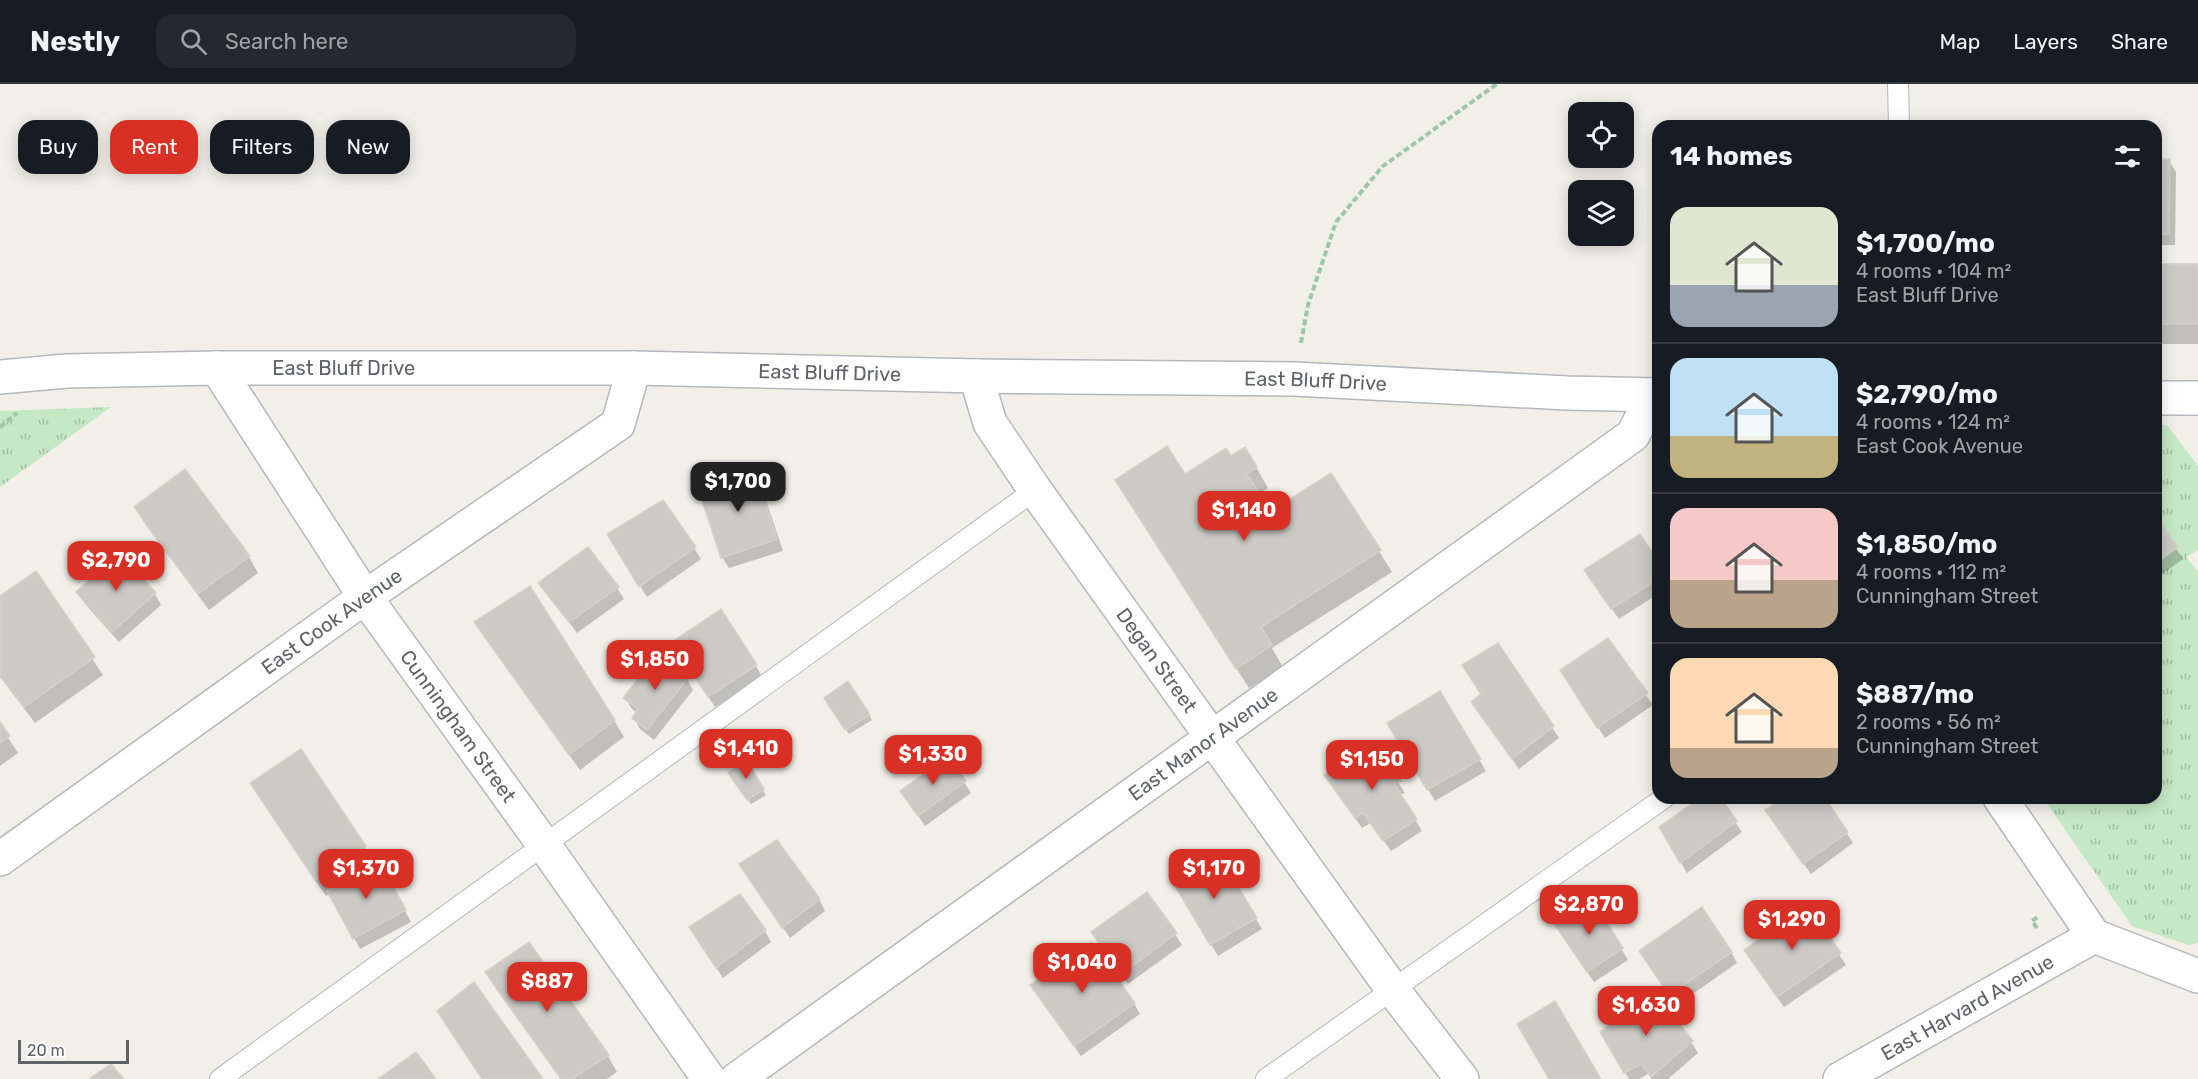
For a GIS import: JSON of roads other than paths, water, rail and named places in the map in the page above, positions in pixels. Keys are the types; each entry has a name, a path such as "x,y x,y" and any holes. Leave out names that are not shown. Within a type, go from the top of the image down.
{"street":[{"name":"East Bluff Drive","path":"0,377 66,371 217,368 633,368 976,376 1294,379 1567,393 1652,395"},
{"name":"Cunningham Street","path":"217,368 365,597 544,844 709,1079"},
{"name":"East Cook Avenue","path":"0,859 365,597 618,424 633,368"},
{"name":"Degan Street","path":"976,376 990,423 1035,490 1393,990 1462,1079"},
{"path":"2162,398 2198,398"},
{"name":"East Manor Avenue","path":"737,1079 1633,435 1652,400"},
{"path":"2004,804 2094,936 2198,976"},
{"name":"East Harvard Avenue","path":"1840,1079 2094,936"}],"lane":[{"path":"1898,84 1899,120"},
{"path":"219,1079 1035,490"},
{"path":"1266,1079 1656,804"}]}
